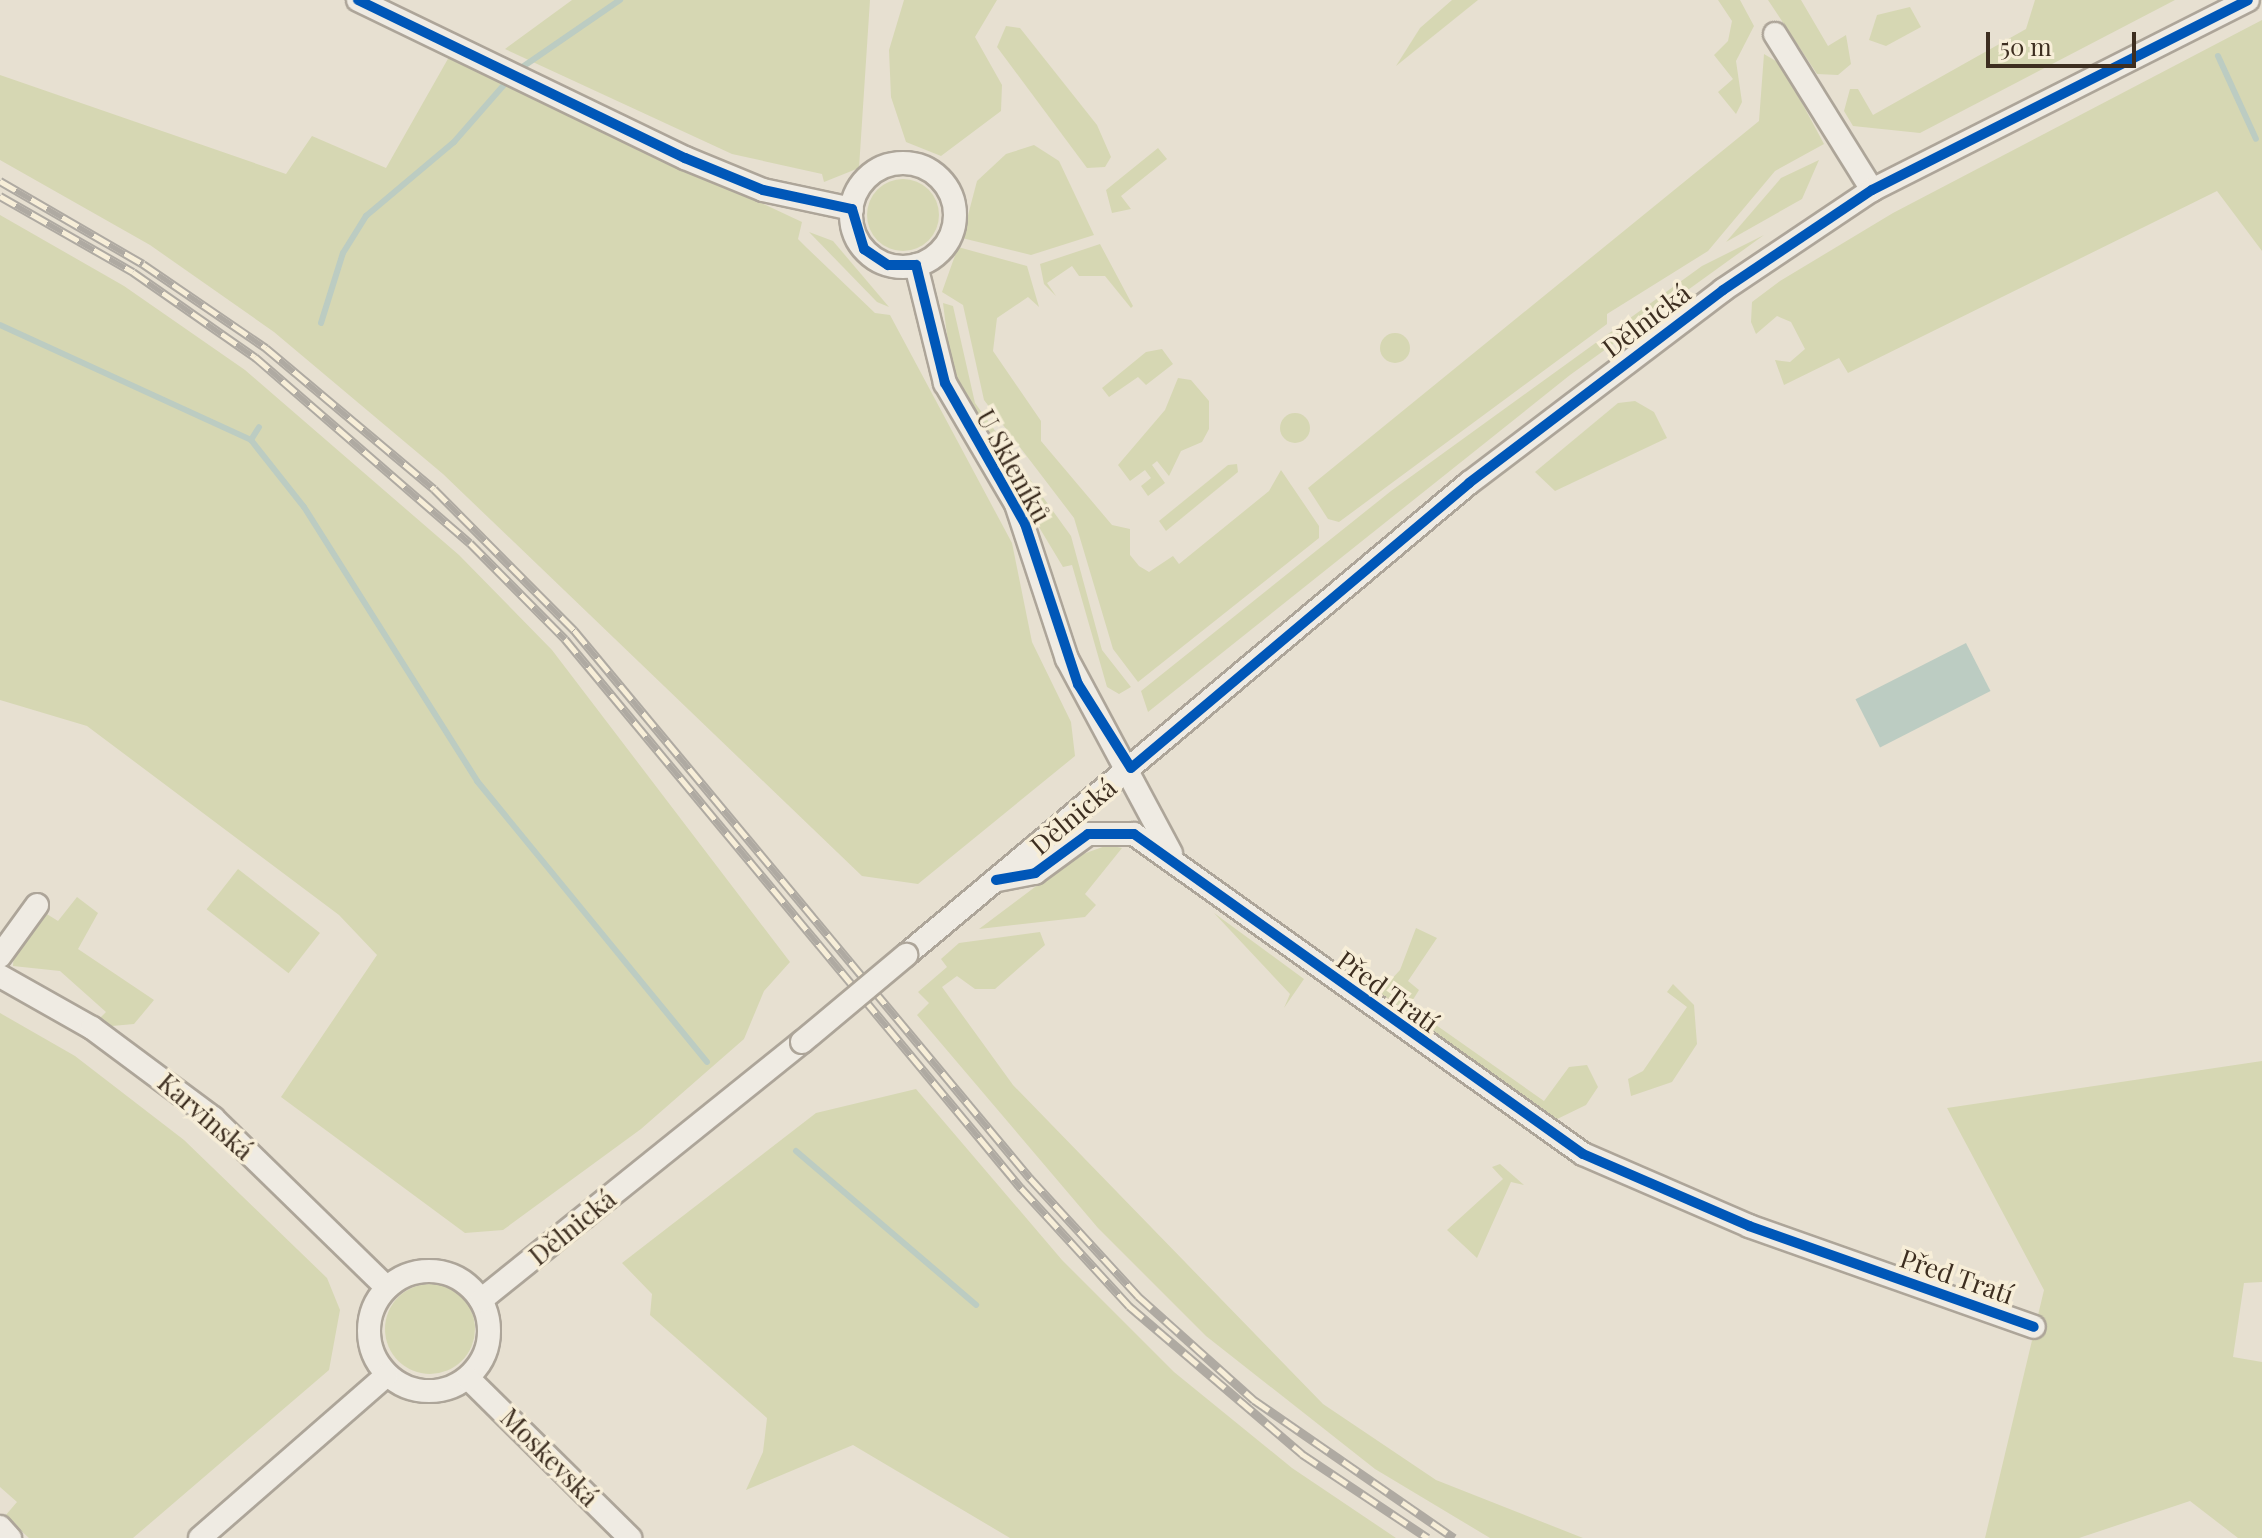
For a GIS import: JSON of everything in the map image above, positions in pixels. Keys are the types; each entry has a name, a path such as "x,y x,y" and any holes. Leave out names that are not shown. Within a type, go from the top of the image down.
{"street":[{"path":"358,0 384,7 524,84 763,190 852,209"},
{"name":"Dělnická","path":"481,1300 802,1042 1482,473 1723,290 1872,190 2248,0"},
{"path":"1775,34 1872,190"},
{"path":"913,164 936,175 952,197 954,225 941,251 916,265 875,259 856,237 852,209 860,187 889,165 913,164"},
{"name":"U Skleníků","path":"916,265 945,383 1025,524 1078,684 1131,768"},
{"name":"Před Tratí","path":"1131,768 1155,829 1185,868"},
{"name":"Před Tratí","path":"996,880 1035,873 1074,842 1106,829 1134,834 1583,1154 1762,1231 2034,1327"},
{"path":"0,956 37,905"},
{"name":"Karvinská","path":"0,976 92,1028 213,1118 387,1288"},
{"path":"437,1271 462,1281 481,1300 488,1344 468,1378 424,1392 387,1375 368,1332 387,1288 410,1274 437,1271"},
{"path":"200,1538 387,1375"},
{"name":"Moskevská","path":"468,1378 630,1538"},
{"path":"0,1527 10,1538"}],"green space":[{"path":"572,0 870,0 859,168 824,182 822,174 732,154 505,49"},
{"path":"904,0 997,0 975,37 1002,85 1001,111 941,156 906,142 891,97 889,50"},
{"path":"1452,0 1478,0 1396,66 1420,28"},
{"path":"1718,0 1740,0 1754,26 1736,61 1742,102 1736,114 1718,92 1733,79 1714,55 1728,41 1732,21"},
{"path":"1768,0 1801,0 1828,46 1846,35 1851,64 1838,75 1817,74"},
{"path":"2035,0 2175,0 1920,133 1853,126 1844,111 1850,89 1858,89 1873,115 2026,29"},
{"path":"1910,7 1921,27 1886,46 1869,40 1877,15"},
{"path":"2262,20 2262,251 2217,191 1848,373 1839,358 1784,385 1775,360 1790,362 1805,349 1791,322 1777,316 1756,334 1751,322 1752,302 1780,281 1893,213"},
{"path":"1006,26 1020,28 1097,125 1111,157 1105,167 1087,168 997,47"},
{"path":"1764,54 1781,64 1824,144 1775,171 1708,251 1607,314 1607,324 1339,522 1328,519 1308,488 1759,121"},
{"path":"449,57 802,222 798,239 875,313 890,315 1012,543 1032,642 1071,722 1075,756 918,884 862,876 443,474 274,332 150,245 0,160 0,75 286,174 312,136 386,168"},
{"path":"1034,145 1059,161 1094,235 1031,255 962,238 977,181 1006,154"},
{"path":"1158,148 1167,159 1121,196 1131,209 1112,213 1106,190"},
{"path":"1819,160 1802,199 1726,242 1781,178"},
{"path":"903,179 923,185 933,195 939,215 933,235 923,245 903,251 883,245 873,235 867,215 873,195 883,185"},
{"path":"0,215 124,286 245,370 459,555 552,650 790,962 764,991 744,1039 641,1129 503,1230 465,1233 281,1097 377,955 339,915 87,726 0,700"},
{"path":"809,232 833,241 889,307 877,302"},
{"path":"1764,235 1570,375 1148,712 1141,691 1391,491 1702,266"},
{"path":"1100,244 1133,306 1131,308 1105,276 1079,276 1072,266 1047,283 1056,296 1044,284 1040,264"},
{"path":"958,247 1027,266 1039,307 1028,297 997,318 993,351 1041,421 1041,441 1112,525 1130,529 1130,555 1139,566 1149,572 1173,556 1179,564 1269,491 1281,470 1319,526 1319,538 1138,682 1113,649 1074,518 984,400 963,305 942,292"},
{"path":"943,303 953,306 975,403 1071,536 1102,650 1131,687 1119,694 1107,687 1072,565 1063,567 971,414 951,367"},
{"path":"1395,333 1406,337 1410,348 1406,359 1395,363 1384,359 1380,348 1384,337"},
{"path":"1162,349 1173,364 1146,385 1138,377 1109,397 1102,388 1146,352"},
{"path":"1178,378 1191,380 1209,401 1209,429 1202,442 1181,451 1169,476 1157,461 1152,465 1165,483 1148,496 1141,486 1151,478 1145,470 1130,481 1118,465 1165,410"},
{"path":"1635,401 1654,412 1667,438 1555,491 1535,472 1618,403"},
{"path":"1295,413 1306,417 1310,428 1306,439 1295,443 1284,439 1280,428 1284,417"},
{"path":"1237,464 1238,472 1166,531 1159,521 1228,465"},
{"path":"1108,845 1122,848 1085,894 1096,905 1085,917 979,929 1075,857"},
{"path":"238,869 320,933 289,973 207,909"},
{"path":"77,897 98,913 78,949 154,1000 134,1024 112,1026 100,1018 106,1012 60,971 13,966 14,949 42,911 58,921"},
{"path":"1214,913 1304,979 1284,1008 1290,994"},
{"path":"1416,928 1437,938 1408,981 1419,990 1409,1006 1544,1101 1569,1067 1587,1065 1598,1087 1586,1105 1551,1122 1377,995 1400,970"},
{"path":"1040,932 1045,945 995,989 975,989 957,976 942,987 1013,1085 1323,1404 1436,1480 1583,1538 1490,1538 1375,1469 1206,1336 1098,1228 917,1015 929,1003 918,992 947,967 941,959 959,943"},
{"path":"1673,984 1694,1005 1697,1044 1672,1082 1631,1096 1628,1079 1643,1071 1687,1007 1667,992"},
{"path":"0,1013 75,1056 184,1140 327,1278 340,1310 329,1370 133,1538 29,1538 5,1516 17,1502 0,1487"},
{"path":"2262,1061 2262,1282 2244,1283 2233,1357 2262,1362 2262,1538 2238,1538 2190,1501 2079,1538 1985,1538 2044,1290 1947,1108"},
{"path":"916,1089 1062,1260 1174,1372 1292,1468 1396,1538 1010,1538 853,1445 746,1490 763,1452 767,1418 650,1315 652,1294 622,1263 816,1113"},
{"path":"1500,1164 1524,1185 1511,1182 1477,1258 1447,1230 1503,1179 1492,1167"},
{"path":"430,1284 447,1287 462,1297 472,1312 475,1329 472,1346 462,1361 447,1371 430,1374 413,1371 398,1361 388,1346 385,1329 388,1312 398,1297 413,1287"}],"shaded area":[{"path":"1966,643 1991,691 1880,747 1856,699"}],"waterway":[{"path":"518,70 620,0"},
{"path":"2218,56 2256,139"},
{"path":"321,323 343,253 366,216 454,142 510,78"},
{"path":"0,325 251,440 304,507 477,781 707,1062"},
{"path":"251,440 259,427"},
{"path":"796,1151 976,1305"}],"railway":[{"path":"0,181 143,264 266,348 434,489 574,630 1030,1178 1138,1296 1254,1400 1454,1538"},
{"path":"0,196 133,272 255,357 470,543 565,639 1021,1188 1129,1306 1302,1454 1428,1538"}],"cycle path":[{"path":"358,0 685,158 763,190 852,209 864,249 888,265 916,265 945,383 1025,524 1078,684 1131,768 1469,483 1723,290 1872,190 2248,0"},
{"path":"996,880 1035,873 1088,834 1134,834 1583,1154 1749,1226 2034,1327"}]}
